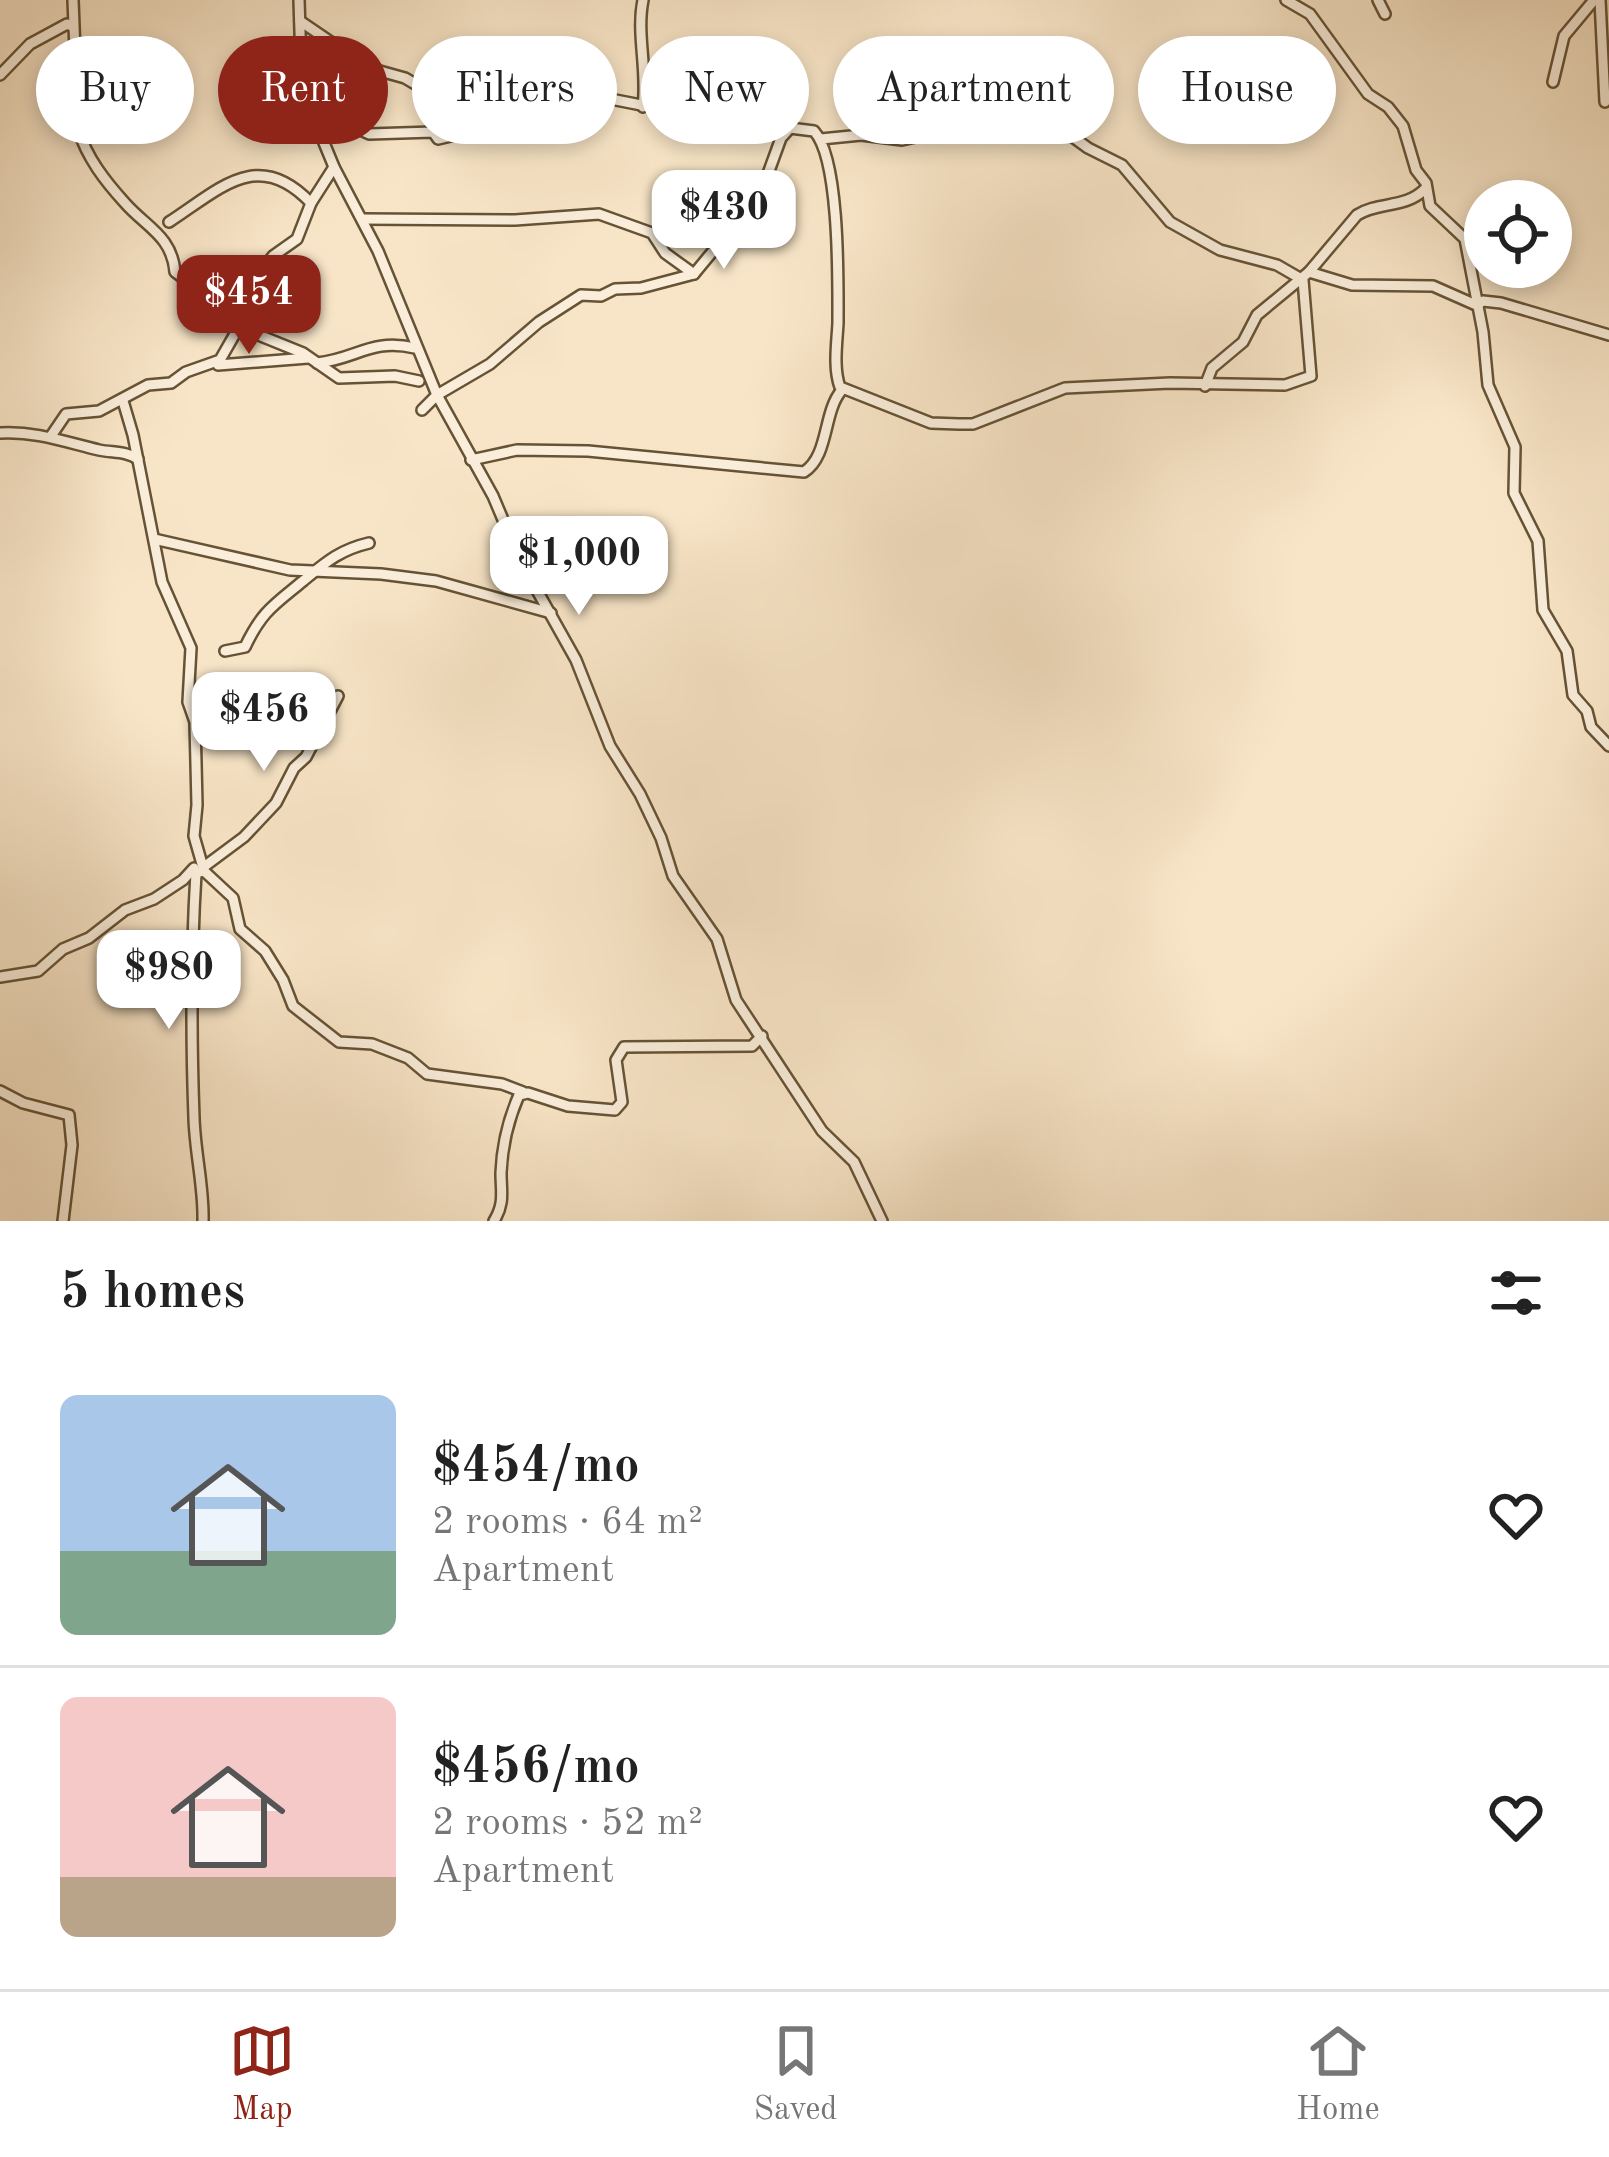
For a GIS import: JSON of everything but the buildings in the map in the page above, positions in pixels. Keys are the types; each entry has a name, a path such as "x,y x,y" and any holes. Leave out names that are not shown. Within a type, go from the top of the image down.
{"street":[{"path":"73,0 78,130 94,165 127,207 161,235 171,251 175,272 261,336 339,378 395,376 419,381"},
{"path":"299,0 301,36"},
{"path":"641,36 643,0"},
{"path":"1286,0 1310,14 1368,94 1388,107 1403,126 1430,206 1465,239 1491,398 1515,448 1514,493 1538,542 1538,583 1544,610 1567,651 1574,698 1609,746"},
{"path":"1378,0 1385,14"},
{"path":"1553,82 1564,36 1597,0"},
{"path":"1597,0 1605,102"},
{"path":"300,21 369,68 412,82"},
{"path":"0,75 42,34 72,26"},
{"path":"821,140 861,134 902,140 999,124 1028,114 1044,116 1088,148 1122,165 1170,222 1220,250 1352,285 1432,286 1476,304 1501,303 1609,334"},
{"path":"809,130 821,140 829,168 841,391"},
{"path":"325,144 363,219 415,348 496,503 520,560 576,660 610,746 661,838 673,876 717,939 736,1000 823,1131 854,1162 882,1221"},
{"path":"422,410 437,394 490,364 539,322 581,295 641,289 694,274 761,193 779,144"},
{"path":"209,365 225,354 248,288 297,239 311,203 334,167"},
{"path":"169,222 243,176 280,178 311,203"},
{"path":"1205,386 1212,368 1244,342 1257,316 1306,276 1357,215 1367,208 1414,199 1426,188"},
{"path":"363,219 514,220 599,214 652,233 664,253 694,274"},
{"path":"841,391 896,406 931,423 973,424 1065,388 1285,385 1310,378 1306,276"},
{"path":"51,436 66,413 99,411 148,385 171,383 209,365 341,359 372,345 415,348"},
{"path":"471,460 517,449 589,451 804,472 814,465 841,391"},
{"path":"123,401 162,582 191,648 188,703 195,722 194,836 200,868 190,942 191,1028 203,1221"},
{"path":"0,433 51,436 126,452 138,459"},
{"path":"154,539 311,572 436,581 551,613"},
{"path":"225,651 245,647 266,608 311,572 342,550 369,543"},
{"path":"0,977 38,971 63,949 89,938 125,910 154,899 244,837 276,803 294,768 306,758 338,695"},
{"path":"200,868 232,898 240,929 265,951 293,1006 339,1042 372,1044 408,1058 427,1074 502,1084 568,1106 615,1110 622,1102 616,1060 623,1047 752,1046 762,1036"},
{"path":"0,1091 23,1103 69,1115 72,1145 63,1221"},
{"path":"494,1221 504,1198 501,1170 508,1125 523,1092"}]}
